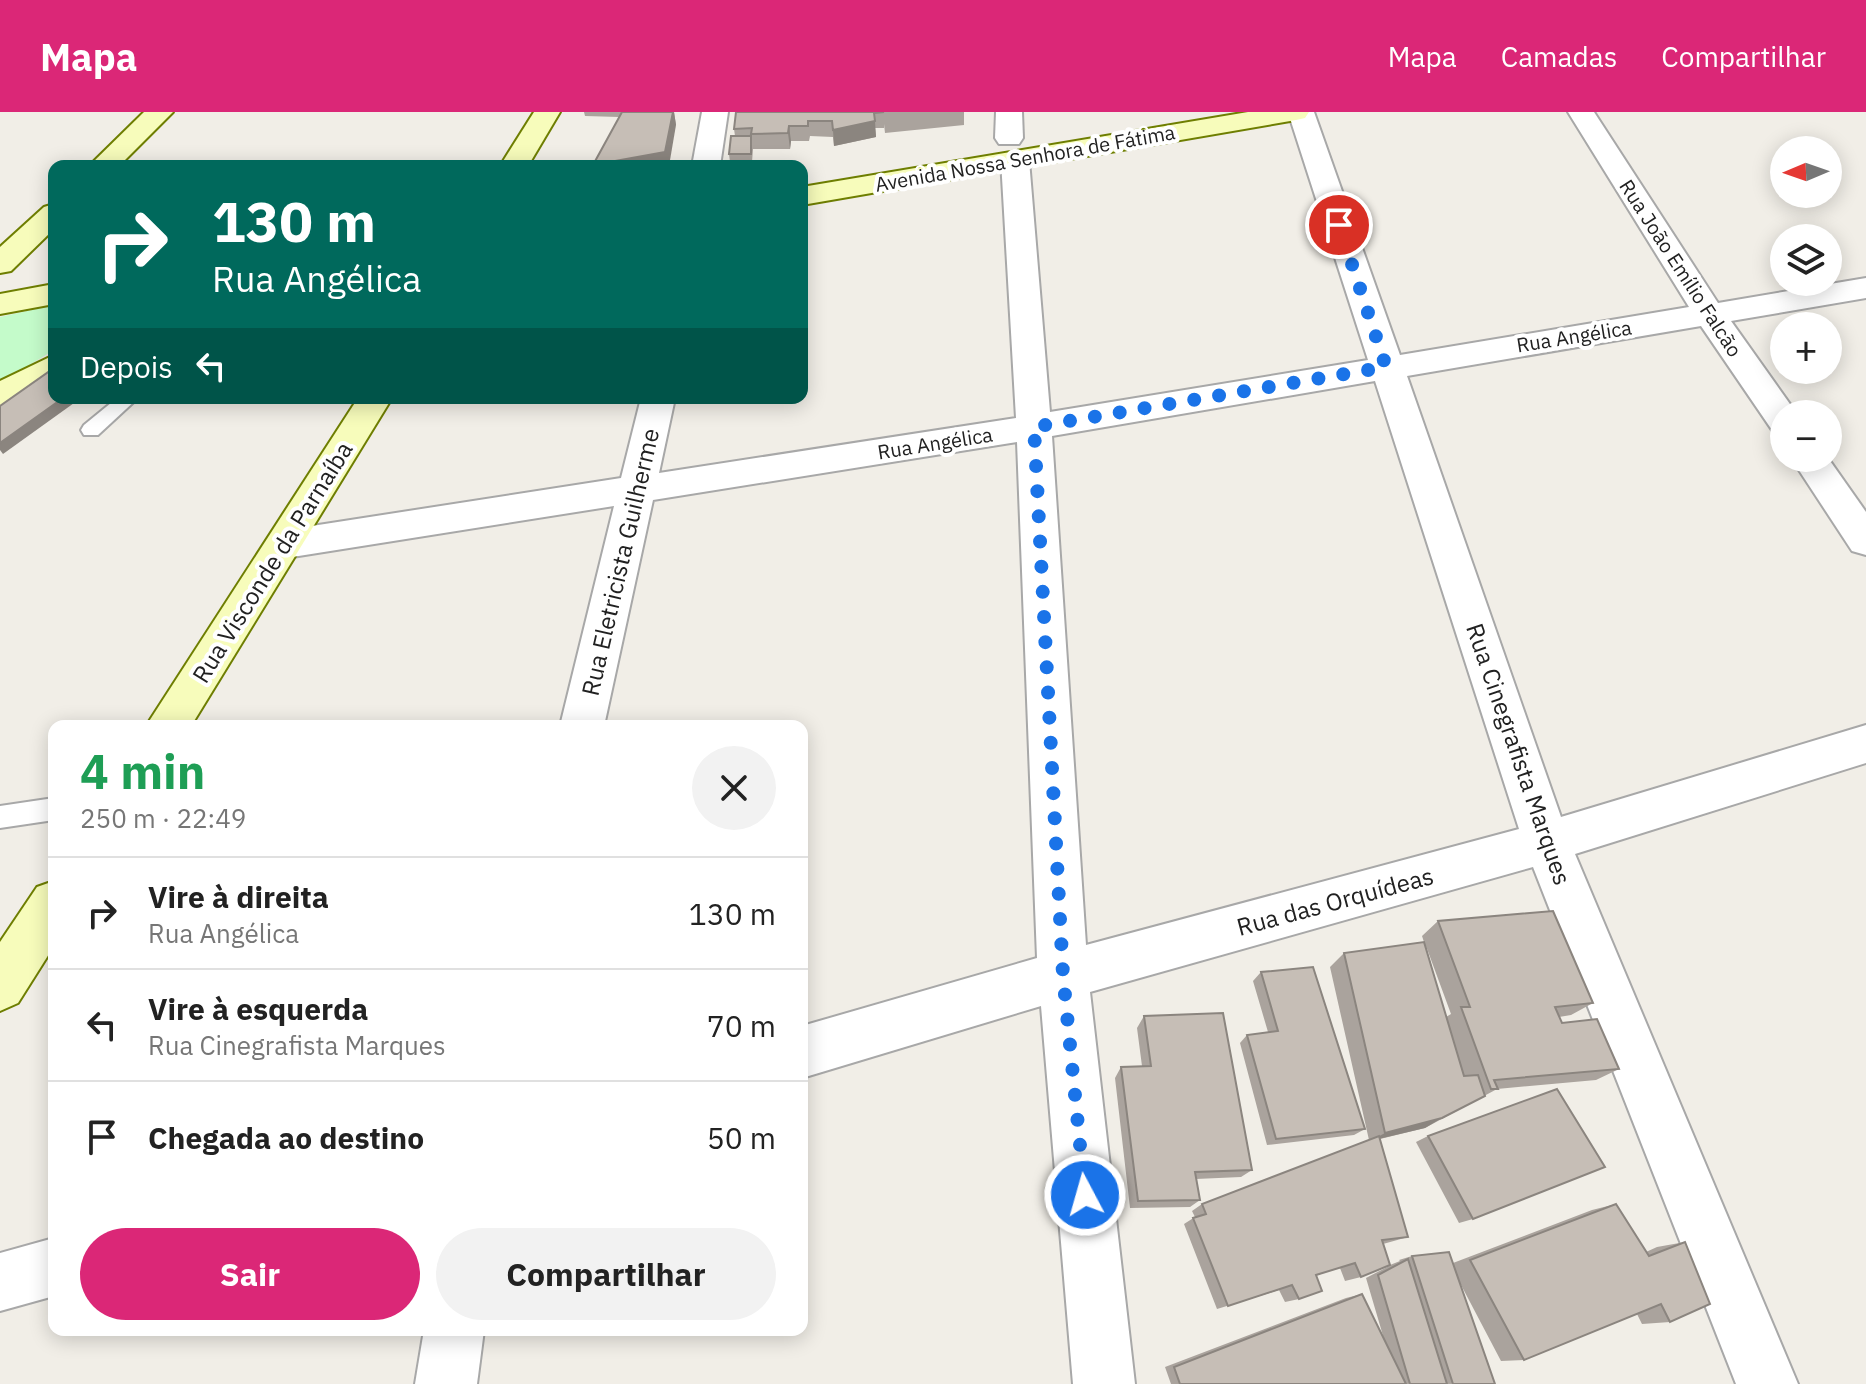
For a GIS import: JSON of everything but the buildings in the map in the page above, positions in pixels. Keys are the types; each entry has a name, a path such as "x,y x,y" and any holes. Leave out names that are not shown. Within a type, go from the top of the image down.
{"main road":[{"path":"109,160 160,112"},
{"path":"518,160 547,112"},
{"name":"Avenida Nossa Senhora de Fátima","path":"808,170 1161,112"},
{"name":"Avenida Nossa Senhora de Fátima","path":"808,194 1011,137 1298,112"},
{"path":"0,264 48,219"},
{"path":"0,304 43,296"},
{"path":"0,396 48,369"},
{"name":"Rua Visconde da Parnaíba","path":"172,720 286,544 371,404"},
{"path":"0,986 48,912"}],"street":[{"path":"707,160 715,112"},
{"name":"Rua Cinegrafista Marques","path":"1298,112 1547,842 1767,1384"},
{"name":"Rua João Emílio Falcão","path":"1581,112 1709,313 1770,402"},
{"path":"1011,137 1034,427 1063,975 1104,1384"},
{"name":"Rua Angélica","path":"286,544 1034,427 1866,288"},
{"name":"Rua Eletricista Guilherme","path":"583,720 657,404"},
{"path":"1819,472 1866,541"},
{"name":"Rua das Orquídeas","path":"808,1050 1063,975 1547,842 1866,744"},
{"path":"0,1282 48,1269"},
{"path":"446,1384 453,1336"}],"lane":[{"path":"91,430 122,404"},
{"path":"0,817 48,810"}],"green space":[{"path":"48,306 48,354 0,383 0,317"}],"route":[{"path":"1085,1195 1063,975 1034,427 1386,367 1339,225"}]}
